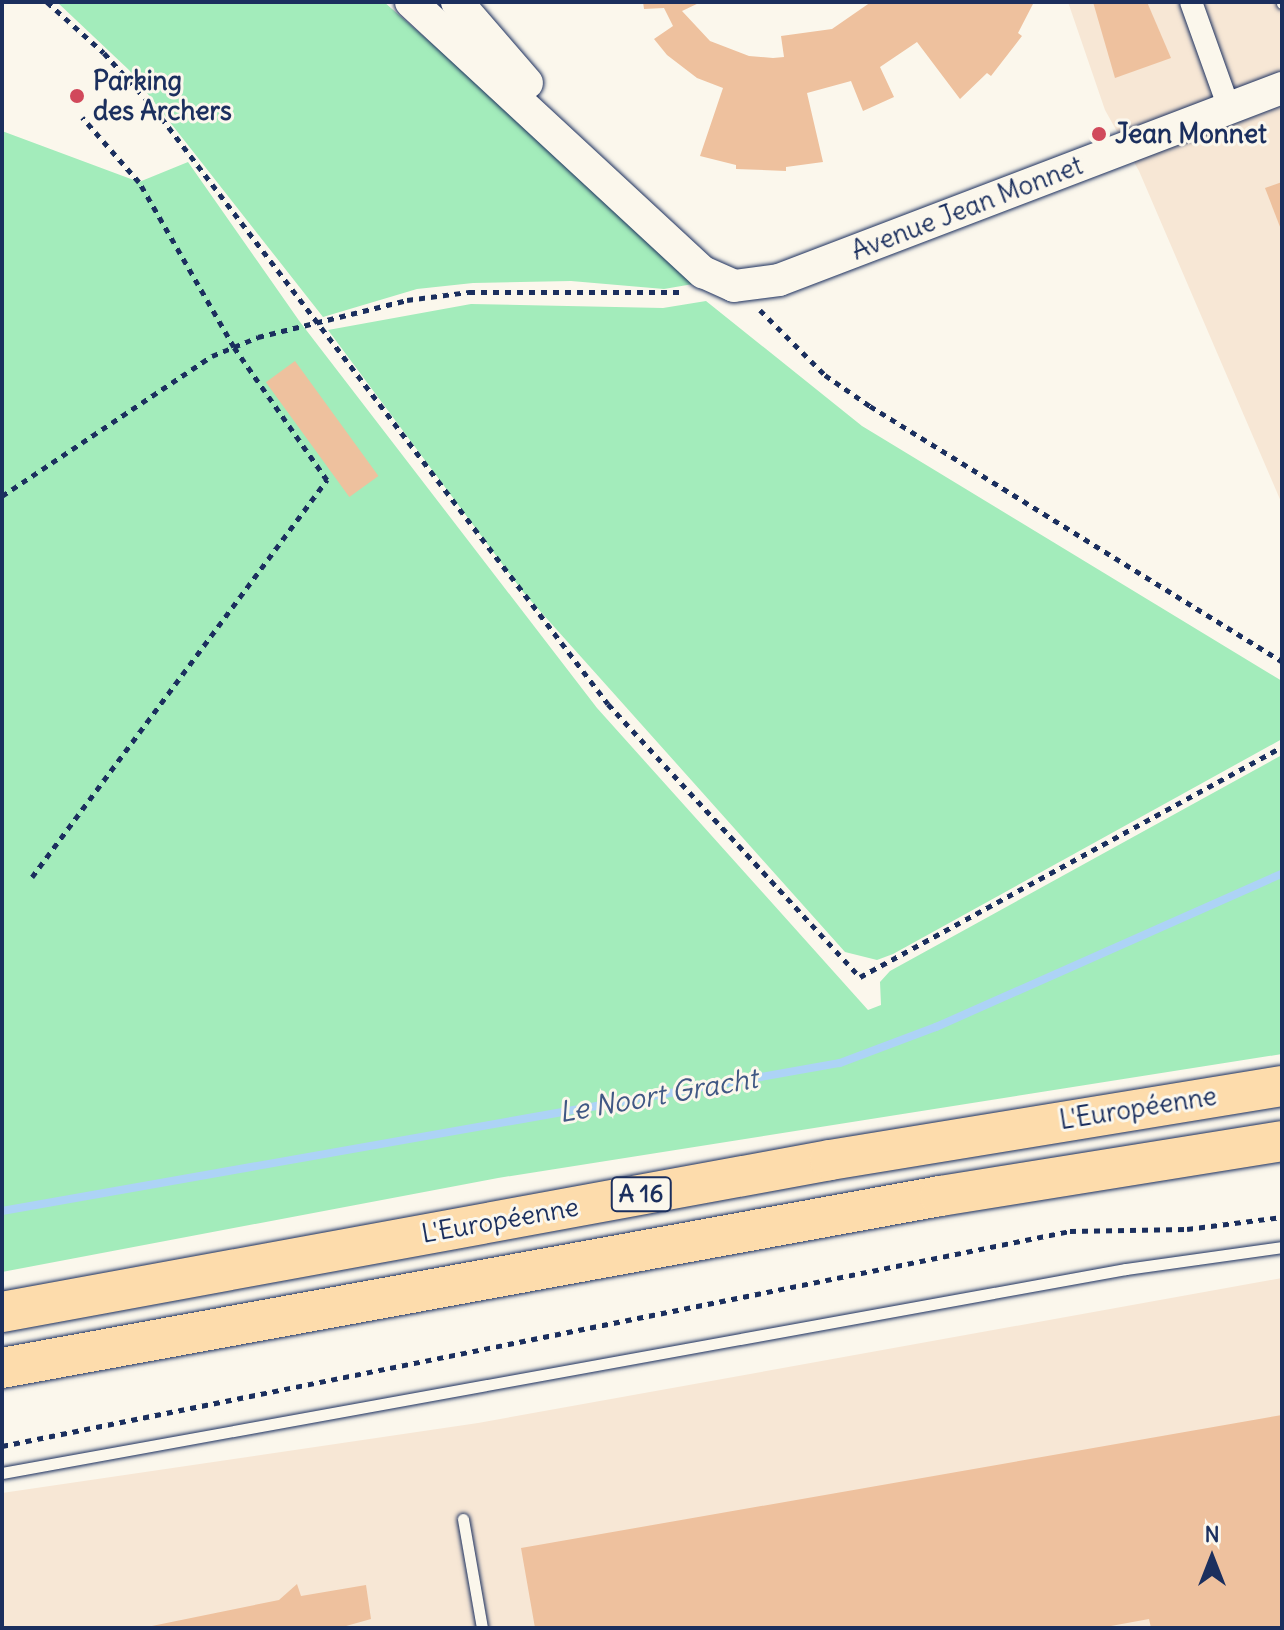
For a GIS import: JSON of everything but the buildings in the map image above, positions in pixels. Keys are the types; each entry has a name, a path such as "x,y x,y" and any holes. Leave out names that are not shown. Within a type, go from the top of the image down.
{"highway":[{"name":"L'Européenne","path":"2,1312 830,1160 1282,1086"},
{"name":"L'Européenne","path":"2,1368 940,1196 1282,1141"}],"main road":[{"path":"411,2 618,188 703,272 732,285"},
{"path":"457,2 618,188"},
{"name":"Avenue Jean Monnet","path":"732,285 779,280 1282,88"}],"street":[{"path":"1191,2 1229,108"}],"lane":[{"path":"2,1473 1126,1269 1282,1247"},
{"path":"463,1519 482,1628"}],"path":[{"path":"47,2 140,92 608,704 860,977 1282,747"},
{"path":"32,877 327,480 234,347 139,182 82,117"},
{"path":"2,496 234,347 315,323 407,300 469,292 558,288 658,295 732,285 794,347 857,398 1282,661"},
{"path":"2,1446 1070,1231 1197,1229 1282,1217"}],"shaded area":[{"path":"1068,2 1282,2 1282,504 1139,171 1105,110"},
{"path":"1282,1278 1282,1628 2,1628 2,1493 478,1423"}],"green space":[{"path":"57,2 384,2 521,121 693,284 664,289 571,281 473,283 417,289 323,317 129,70"},
{"path":"2,131 139,182 188,162 300,322 597,708 868,1010 881,1005 880,982 890,971 1282,755 1282,1054 498,1178 2,1272"},
{"path":"706,301 862,426 1282,681 1282,739 893,954 877,960 845,952 523,592 328,330 471,304 663,308"}],"waterway":[{"name":"Le Noort Gracht","path":"2,1211 840,1063 936,1027 1282,874"}],"place":[{"name":"Parking des Archers","path":"77,96"},
{"name":"Jean Monnet","path":"1099,134"}]}
